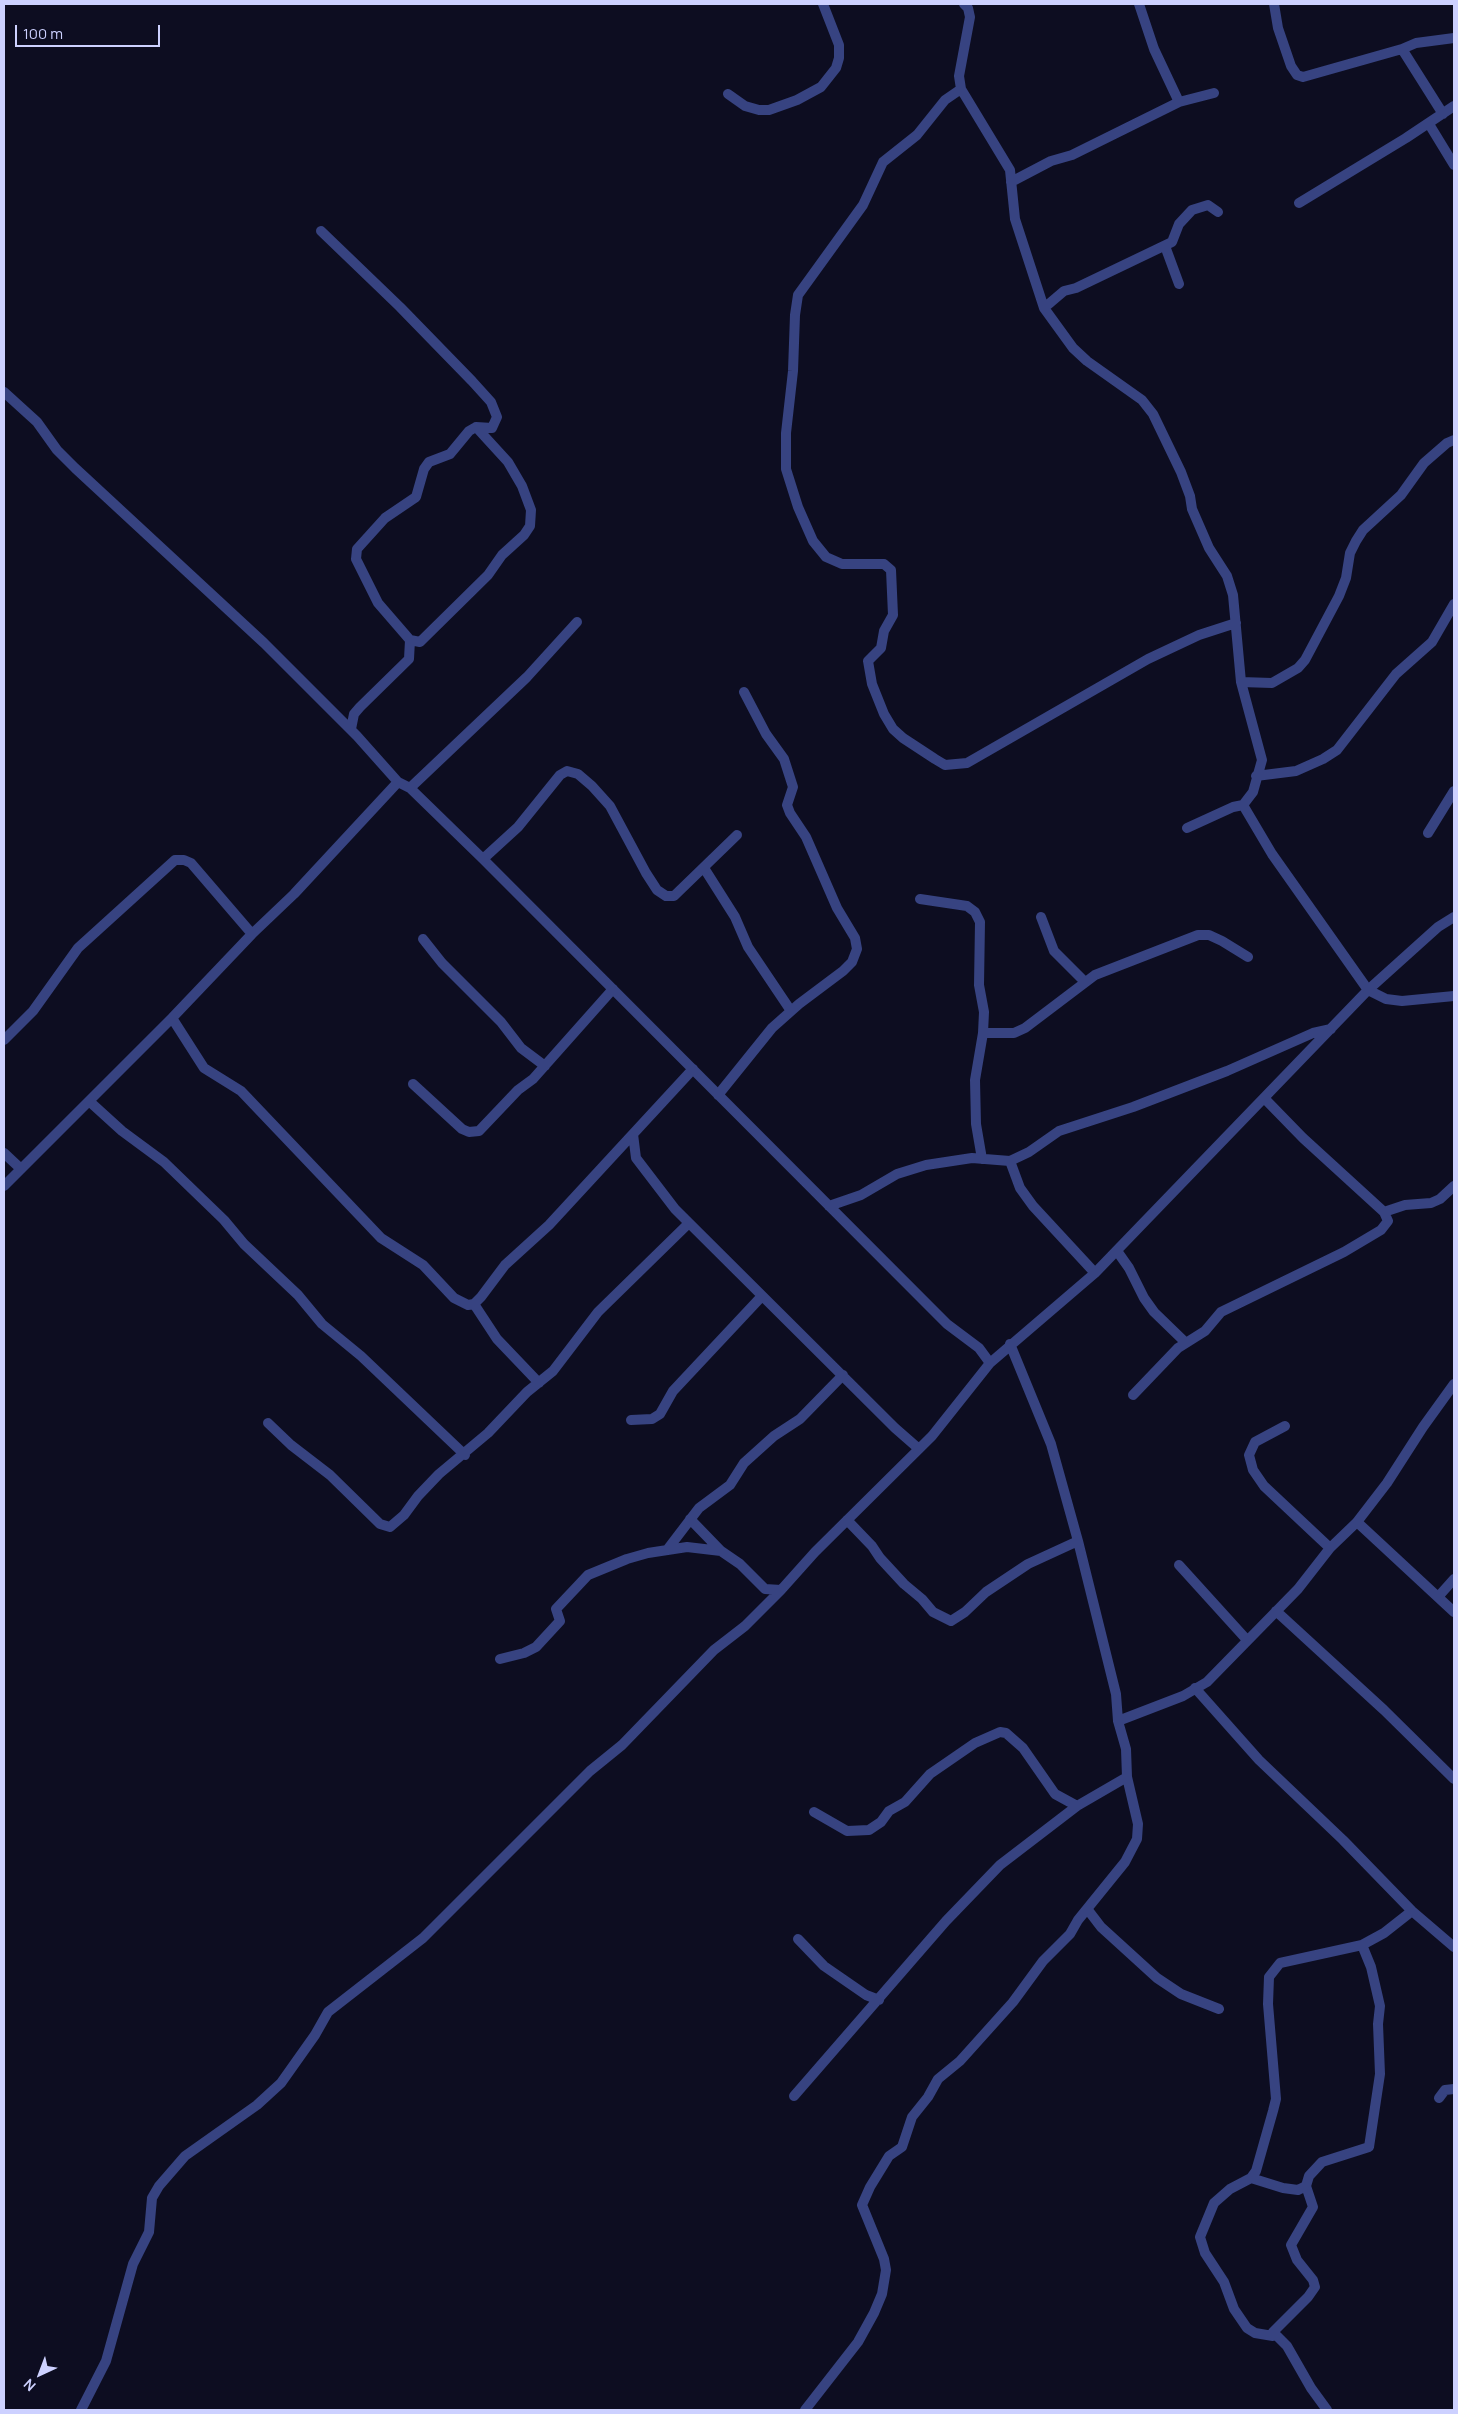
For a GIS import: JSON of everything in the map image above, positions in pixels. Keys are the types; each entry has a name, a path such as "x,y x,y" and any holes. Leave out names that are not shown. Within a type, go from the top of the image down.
{"street":[{"path":"728,94 745,106 759,110 780,107 814,93 821,87 836,68 839,58 839,45 823,4"},
{"path":"965,4 970,17 959,76 960,89 1010,170 1015,219 1044,308 1073,348 1142,400 1153,414 1182,472 1192,509 1209,548 1227,576 1234,595 1241,682 1262,760 1253,792 1243,805 1233,807 1187,828"},
{"path":"1139,4 1154,49 1179,102"},
{"path":"1274,4 1278,28 1291,66 1297,75 1312,75 1430,40 1454,38"},
{"path":"1402,49 1443,114"},
{"path":"960,89 945,100 917,135 883,162 863,205 798,295 795,315 793,371 786,433 786,469 798,507 813,541 826,557 842,564 884,564 892,570 893,615 884,631 881,648 868,661 872,684 884,714 893,729 914,747 945,765 967,763 1148,659 1199,635 1236,623"},
{"path":"1011,182 1051,161 1072,155 1179,102 1214,93"},
{"path":"1300,203 1429,124 1454,106"},
{"path":"1429,124 1454,165"},
{"path":"1044,308 1064,291 1076,288 1133,259 1172,242 1179,224 1192,210 1208,205 1218,212"},
{"path":"321,231 400,306 492,402 498,417 492,428 476,427 469,431 450,454 429,462 424,469 416,497 385,518 358,549 356,554 378,603 410,640 420,642 483,580 530,526 531,510 522,486 508,462 476,427"},
{"path":"1165,246 1179,284"},
{"path":"4,392 37,422 57,450 75,468 264,643 351,729 398,782 410,788 483,859 947,1324 979,1348 990,1363"},
{"path":"1241,682 1272,682 1290,673 1305,660 1339,596 1346,578 1350,553 1363,530 1401,494 1424,462 1447,443 1454,440"},
{"path":"1256,776 1296,771 1323,759 1337,750 1396,674 1432,642 1454,604"},
{"path":"410,788 527,677 577,622"},
{"path":"351,729 354,714 409,658 410,640"},
{"path":"718,1095 772,1028 843,971 852,962 857,949 855,938 837,908 806,837 787,806 793,787 784,759 769,738 744,692"},
{"path":"483,859 518,827 560,775 567,771 578,774 610,806 646,873 658,890 666,896 674,896 737,836"},
{"path":"4,1186 172,1018 252,934 294,894 398,782"},
{"path":"1428,833 1454,791"},
{"path":"1243,805 1272,854 1368,990 1386,999 1402,1001 1454,996"},
{"path":"4,1040 33,1011 78,948 175,860 184,860 191,863 252,934"},
{"path":"704,868 735,917 748,947 791,1011"},
{"path":"920,899 967,906 975,912 980,922 979,985 984,1012 983,1033 974,1080 976,1124 982,1159"},
{"path":"1041,917 1054,951 1085,982"},
{"path":"81,2410 106,2360 133,2264 149,2232 152,2198 159,2186 185,2156 257,2105 281,2083 315,2035 328,2012 423,1938 590,1771 618,1749 714,1650 745,1626 782,1590 847,1520 932,1436 990,1363 1095,1273 1265,1099 1368,990 1438,928 1454,917"},
{"path":"983,1033 1014,1033 1025,1028 1085,982 1120,964 1198,935 1209,935 1222,940 1248,957"},
{"path":"423,939 442,964 501,1022 521,1048 545,1066"},
{"path":"413,1084 462,1129 475,1132 483,1127 545,1066 613,989"},
{"path":"172,1018 204,1068 241,1091 381,1238 423,1265 454,1298 468,1305 474,1304 505,1265 550,1225 693,1069"},
{"path":"829,1206 862,1195 897,1174 954,1159 1010,1161 1029,1152 1059,1130 1133,1107 1227,1071 1313,1033 1332,1028"},
{"path":"1133,1395 1185,1342 1205,1331 1226,1309 1344,1252 1381,1230 1388,1221 1384,1212 1302,1138 1265,1099"},
{"path":"89,1101 122,1131 164,1162 224,1220 244,1244 298,1295 329,1330 362,1356 398,1393 465,1455"},
{"path":"633,1134 636,1158 675,1208 895,1428 919,1448"},
{"path":"4,1153 20,1169"},
{"path":"614,1153 636,1158"},
{"path":"1010,1161 1020,1188 1032,1206 1095,1273"},
{"path":"1384,1212 1405,1206 1431,1203 1440,1199 1454,1186"},
{"path":"268,1423 291,1445 326,1471 380,1524 385,1527 396,1523 423,1490 465,1455 527,1392 553,1371 598,1312 689,1223"},
{"path":"1117,1251 1129,1268 1144,1298 1185,1342"},
{"path":"631,1420 652,1419 660,1414 673,1391 762,1296"},
{"path":"474,1304 497,1339 539,1383"},
{"path":"979,1348 1007,1347"},
{"path":"804,2410 858,2342 882,2294 886,2270 884,2259 862,2205 870,2187 889,2156 902,2147 912,2117 928,2097 938,2079 960,2061 1013,2002 1043,1962 1064,1940 1125,1862 1137,1839 1138,1824 1127,1776 1126,1749 1118,1722 1116,1694 1078,1541 1051,1444 1007,1347"},
{"path":"667,1550 708,1499 730,1484 744,1463 761,1446 800,1419 843,1375"},
{"path":"1118,1722 1183,1696 1206,1682 1298,1589 1330,1548 1357,1522 1387,1483 1422,1427 1454,1384"},
{"path":"1285,1426 1255,1442 1250,1455 1253,1470 1264,1486 1330,1548"},
{"path":"690,1519 721,1551 740,1564 765,1589 782,1590"},
{"path":"847,1520 904,1584 922,1599 933,1612 951,1621 965,1612 986,1592 1028,1564 1078,1541"},
{"path":"1357,1522 1454,1612"},
{"path":"500,1658 524,1653 540,1643 560,1620 556,1608 588,1575 627,1559 667,1550 687,1547 721,1551"},
{"path":"1179,1565 1247,1640"},
{"path":"1438,1597 1454,1579"},
{"path":"1276,1610 1384,1710 1454,1779"},
{"path":"1195,1688 1258,1760 1344,1840 1412,1910 1454,1947"},
{"path":"814,1812 847,1831 869,1830 881,1822 889,1812 905,1802 930,1774 975,1743 1000,1732 1006,1733 1023,1748 1055,1794 1077,1806"},
{"path":"794,2096 946,1921 1000,1865 1077,1806 1127,1776"},
{"path":"1088,1910 1101,1926 1157,1978 1181,1994 1219,2010"},
{"path":"1362,1945 1371,1967 1380,2006 1378,2024 1380,2074 1368,2147 1322,2162 1309,2176 1306,2186 1313,2207 1290,2245 1297,2260 1313,2280 1315,2288 1273,2332 1273,2336 1255,2333 1240,2320 1224,2282 1205,2253 1200,2237 1214,2203 1230,2189 1251,2178 1258,2165 1276,2099 1268,2004 1269,1977 1280,1963 1362,1945 1384,1933 1412,1910"},
{"path":"798,1939 824,1966 866,1995 879,2000"},
{"path":"1439,2098 1445,2090 1454,2089"},
{"path":"1251,2178 1283,2188 1298,2190 1306,2186"},
{"path":"1273,2332 1287,2346 1311,2388 1327,2410"}]}
